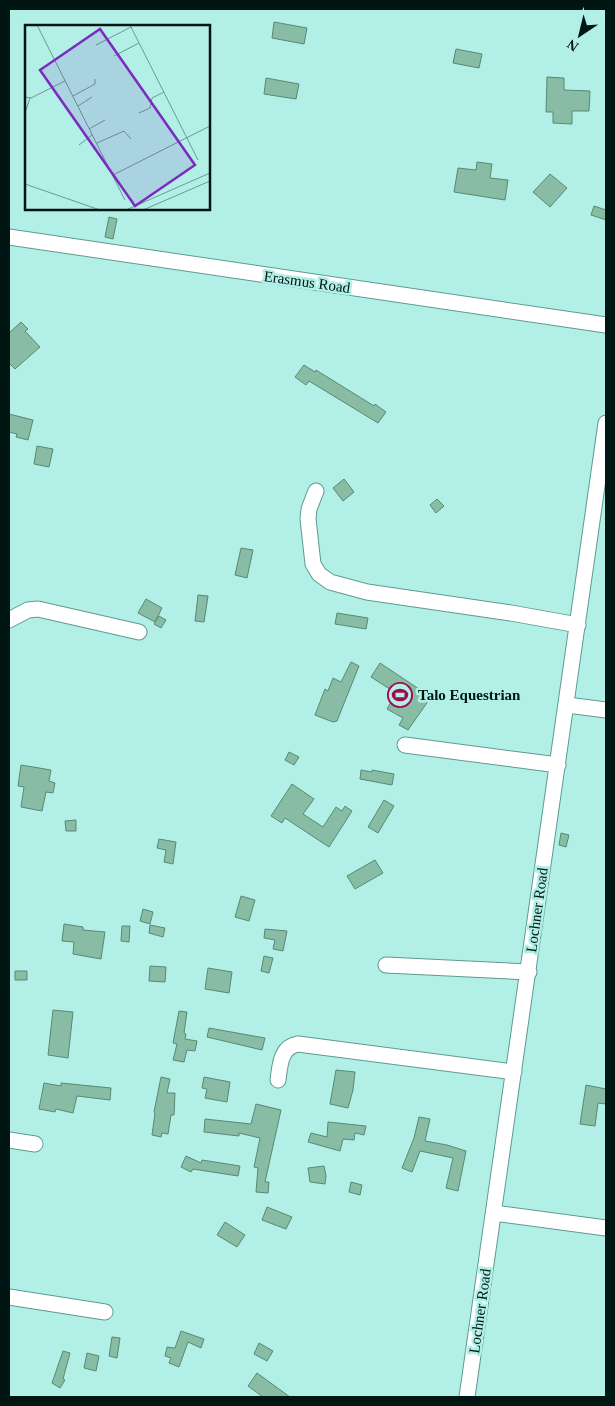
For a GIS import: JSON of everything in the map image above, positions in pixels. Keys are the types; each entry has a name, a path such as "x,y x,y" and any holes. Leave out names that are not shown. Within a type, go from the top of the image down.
{"street":[{"name":"Erasmus Road","path":"9,238 606,325"},
{"name":"Lochner Road","path":"467,1397 606,422"},
{"path":"316,491 309,509 308,520 313,564 319,574 330,582 367,592 578,624"},
{"path":"9,620 28,610 38,609 139,632"},
{"path":"566,705 606,710"},
{"path":"405,745 558,765"},
{"path":"386,965 529,972"},
{"path":"278,1080 283,1054 290,1046 298,1044 514,1072"},
{"path":"9,1140 35,1144"},
{"path":"494,1213 606,1228"},
{"path":"9,1297 105,1312"}],"building":[{"path":"274,22 307,28 304,44 272,38"},
{"path":"456,49 482,54 479,68 453,63"},
{"path":"547,77 564,78 564,90 590,91 589,111 572,111 572,124 553,123 553,112 546,112"},
{"path":"266,78 299,84 296,99 264,94"},
{"path":"477,162 492,164 490,178 508,180 505,200 454,192 458,168 476,170"},
{"path":"550,174 567,188 550,207 533,192"},
{"path":"594,206 606,210 606,220 591,215"},
{"path":"109,217 117,219 113,239 105,237"},
{"path":"21,322 28,329 25,331 40,347 15,369 9,363 9,333"},
{"path":"304,365 315,372 316,370 386,412 378,423 309,381 306,385 295,377"},
{"path":"9,414 33,420 28,440 16,437 17,434 9,432"},
{"path":"37,446 53,449 49,467 34,464"},
{"path":"344,479 354,492 343,501 333,488"},
{"path":"437,499 444,506 436,513 430,505"},
{"path":"241,548 253,550 247,578 235,575"},
{"path":"198,595 208,596 204,622 195,621"},
{"path":"146,599 162,608 155,622 138,613"},
{"path":"337,613 368,618 366,629 335,624"},
{"path":"159,616 166,620 161,628 154,624"},
{"path":"351,662 359,666 337,721 333,722 315,715 325,689 328,691 333,678 341,682"},
{"path":"380,663 431,697 408,730 399,725 403,718 387,709 396,693 371,677"},
{"path":"289,752 299,757 294,765 285,760"},
{"path":"21,765 51,770 49,781 55,783 53,793 46,792 42,811 21,807 24,787 18,786"},
{"path":"361,770 394,774 392,785 360,779"},
{"path":"292,784 314,799 303,814 323,827 336,807 342,811 345,806 352,811 329,847 285,818 282,823 271,816"},
{"path":"384,800 394,806 378,833 368,827"},
{"path":"76,820 76,831 66,831 65,821"},
{"path":"561,833 569,835 566,847 559,845"},
{"path":"159,839 176,842 173,864 164,862 166,850 157,848"},
{"path":"375,860 383,873 355,889 347,876"},
{"path":"241,896 255,900 249,921 235,917"},
{"path":"143,909 153,912 150,924 140,921"},
{"path":"64,924 83,927 83,930 105,932 101,959 73,954 74,942 62,941"},
{"path":"150,925 165,928 163,937 149,933"},
{"path":"122,926 130,926 129,942 121,941"},
{"path":"265,929 287,931 283,951 273,949 275,940 264,938"},
{"path":"264,956 273,958 269,973 261,971"},
{"path":"150,966 166,967 165,982 149,981"},
{"path":"208,968 232,972 229,993 205,989"},
{"path":"15,971 27,971 27,980 15,980"},
{"path":"53,1010 73,1012 68,1058 48,1055"},
{"path":"179,1011 187,1012 185,1039 197,1041 195,1051 187,1050 184,1062 173,1060 177,1044 173,1043"},
{"path":"209,1028 265,1038 262,1050 207,1037"},
{"path":"336,1070 355,1072 348,1108 330,1104"},
{"path":"161,1077 170,1079 167,1093 175,1093 174,1115 171,1115 168,1134 162,1133 161,1137 152,1135 154,1112"},
{"path":"204,1077 230,1082 227,1102 205,1098 207,1089 202,1088"},
{"path":"44,1083 61,1086 61,1083 111,1088 110,1100 77,1096 73,1113 56,1109 55,1112 39,1109"},
{"path":"586,1085 606,1089 606,1104 598,1103 595,1126 580,1124"},
{"path":"256,1104 281,1110 265,1182 269,1182 268,1193 256,1192 258,1168 254,1167 260,1138 239,1133 239,1136 204,1132 205,1119 251,1124"},
{"path":"419,1117 430,1119 425,1141 466,1151 458,1191 446,1188 453,1158 420,1151 412,1172 402,1168 414,1138"},
{"path":"328,1122 366,1126 364,1135 355,1133 354,1140 343,1139 340,1151 308,1142 311,1133 327,1137"},
{"path":"186,1156 201,1163 202,1160 240,1166 238,1176 193,1169 191,1172 181,1167"},
{"path":"324,1166 325,1184 310,1182 308,1168"},
{"path":"351,1182 362,1185 360,1195 349,1192"},
{"path":"267,1207 292,1217 286,1229 262,1220"},
{"path":"225,1222 245,1235 237,1247 217,1235"},
{"path":"181,1331 204,1339 201,1348 188,1342 179,1367 169,1363 171,1358 165,1356 167,1347 175,1348"},
{"path":"112,1337 120,1338 117,1358 109,1356"},
{"path":"259,1343 273,1351 267,1361 254,1354"},
{"path":"63,1351 70,1353 63,1379 65,1380 60,1388 52,1383"},
{"path":"87,1353 99,1356 96,1371 84,1368"},
{"path":"257,1373 290,1397 263,1397 248,1386"}],"place":[{"name":"Talo Equestrian","path":"400,695"}]}
